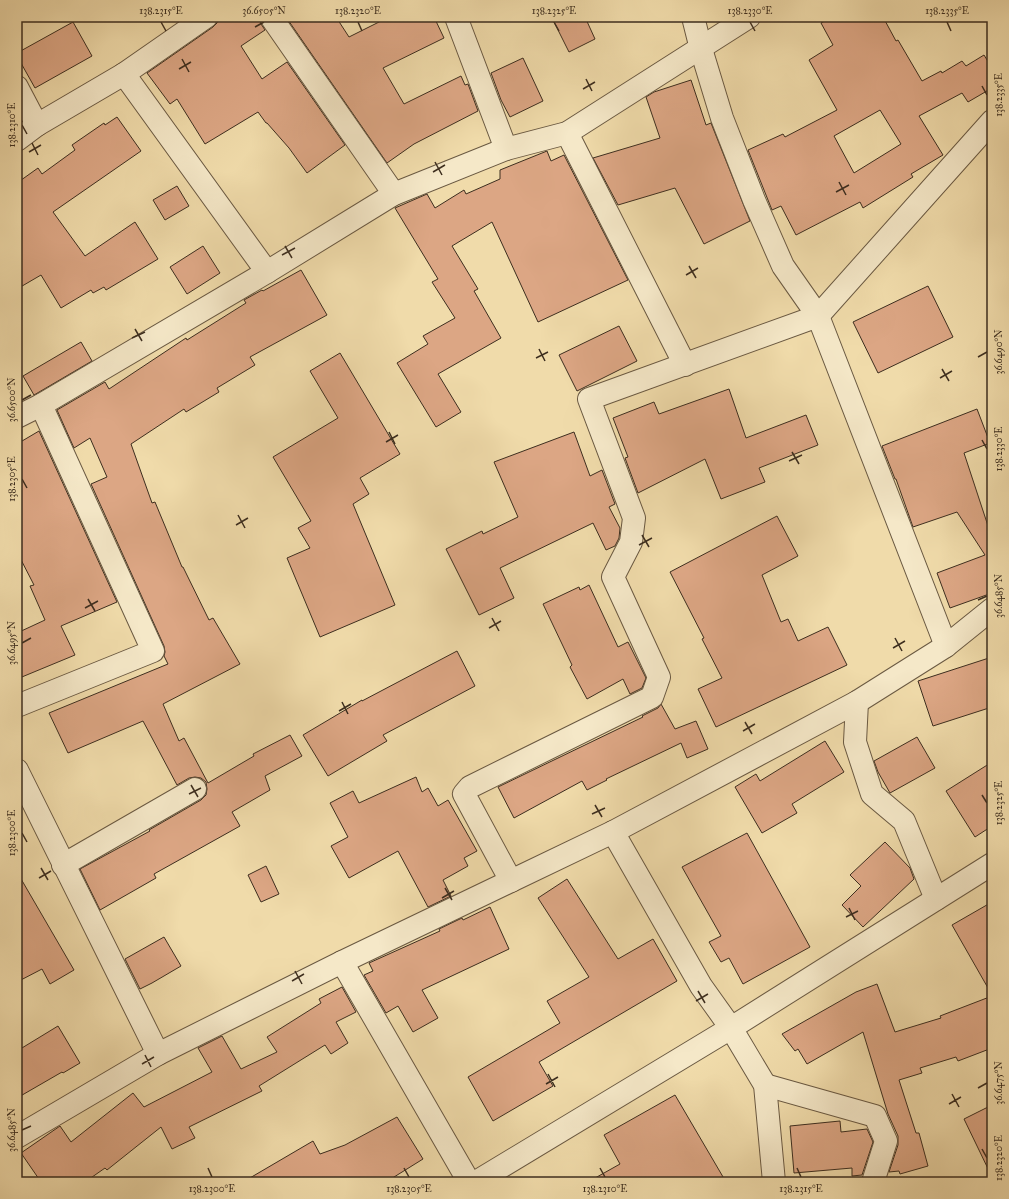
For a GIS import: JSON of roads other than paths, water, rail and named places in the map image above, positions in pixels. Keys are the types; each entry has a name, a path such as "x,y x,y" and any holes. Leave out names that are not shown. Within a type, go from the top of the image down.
{"street":[{"path":"17,140 37,125 124,74 206,17"},
{"path":"271,17 394,194"},
{"path":"456,17 506,149"},
{"path":"693,17 722,118 757,206 783,266 818,316 946,646"},
{"path":"17,418 267,272 394,194 506,149 567,134 749,17"},
{"path":"124,74 267,272"},
{"path":"17,87 37,125"},
{"path":"511,881 464,794 470,787 652,697 659,677 613,577 631,542 634,518 589,400 818,316 992,121"},
{"path":"567,134 684,365"},
{"path":"17,706 153,651 41,405"},
{"path":"17,1137 158,1054 342,962 613,832 857,702 946,646 992,609"},
{"path":"857,702 855,742 872,794 904,821 936,899"},
{"path":"17,770 158,1054"},
{"path":"63,865 195,789"},
{"path":"613,832 701,986 731,1028 764,1085 774,1182"},
{"path":"476,1182 731,1028 992,864"},
{"path":"342,962 469,1182"},
{"path":"764,1085 875,1116 886,1140 873,1182"}]}
